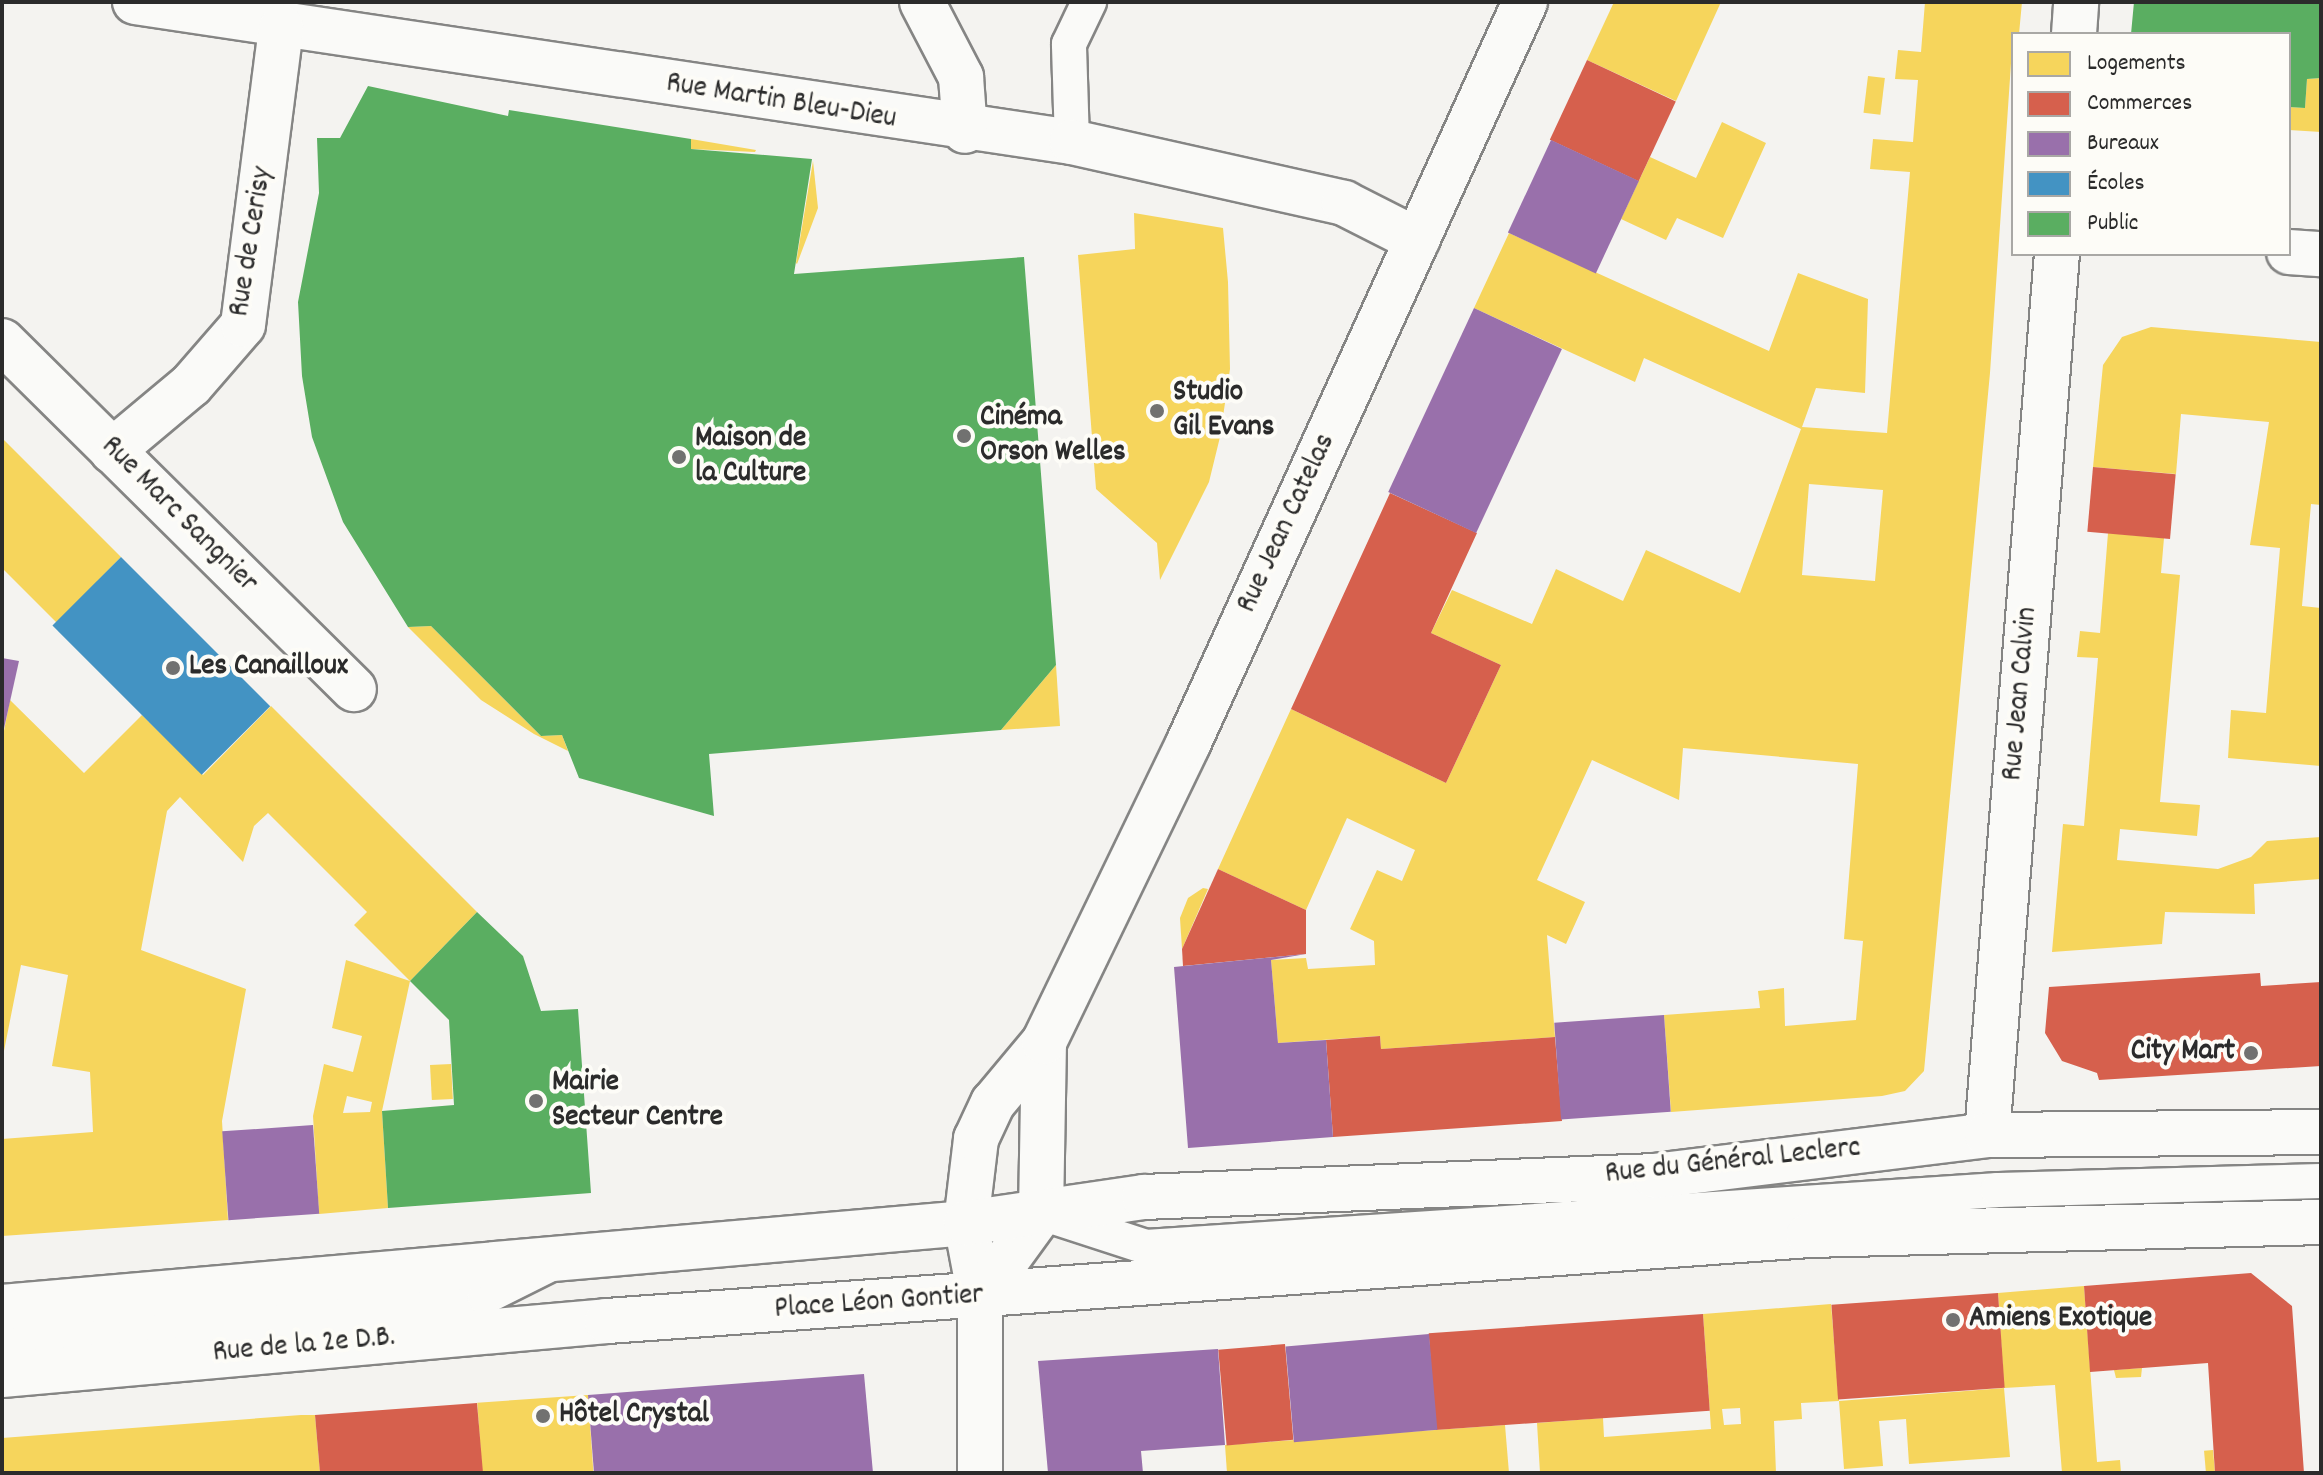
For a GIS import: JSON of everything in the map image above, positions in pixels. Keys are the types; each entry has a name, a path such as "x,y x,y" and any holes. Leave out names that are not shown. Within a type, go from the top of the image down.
{"street":[{"name":"Rue Martin Bleu-Dieu","path":"135,2 965,131 1072,142 1344,203 1417,240"},
{"path":"922,2 961,77 965,131"},
{"name":"Rue Jean Catelas","path":"1044,1042 1525,2"},
{"path":"2074,32 2076,2"},
{"name":"Rue de Cerisy","path":"112,451 191,385 243,325 281,27"},
{"path":"2291,252 2321,254"},
{"name":"Rue Jean Calvin","path":"1987,1135 2057,256"},
{"name":"Rue Marc Sangnier","path":"2,341 354,689"},
{"path":"980,1297 1041,1213 1044,1042"},
{"path":"980,1473 980,1297 966,1223 976,1139 993,1103 1044,1042"},
{"name":"Rue du Général Leclerc","path":"1041,1213 1144,1197 1655,1176 1987,1135 2321,1132"},
{"path":"2,1307 966,1223 1041,1213"},
{"name":"Place Léon Gontier","path":"607,1321 980,1297 1809,1235 2321,1222"},
{"name":"Rue de la 2e D.B.","path":"2,1375 607,1321"}],"lane":[{"path":"1072,142 1069,44 1089,2"},
{"path":"1041,1213 1146,1247 1982,1191 2321,1181"},
{"path":"2,1341 485,1297 566,1257"}],"building: Logements":[{"path":"1614,2 1721,2 1676,101 1587,60"},
{"path":"1925,2 2022,2 2019,32 2011,32 1990,373 1924,1071 1905,1091 1882,1096 1671,1112 1664,1015 1760,1008 1758,991 1784,988 1785,1026 1856,1020 1863,941 1844,939 1858,764 1683,748 1679,800 1592,760 1537,880 1585,902 1566,944 1547,935 1555,1037 1381,1049 1380,1036 1278,1043 1271,960 1306,958 1308,969 1375,965 1374,941 1350,929 1377,870 1402,881 1415,850 1347,818 1306,910 1218,869 1291,709 1446,783 1501,665 1431,633 1452,590 1532,624 1556,569 1623,601 1646,550 1740,593 1801,429 1644,358 1635,382 1474,308 1509,233 1769,351 1798,273 1868,299 1865,393 1816,388 1802,427 1887,433 1910,172 1870,169 1873,139 1913,142 1918,80 1895,79 1898,50 1921,52","holes":["1809,484 1883,490 1875,581 1802,575"]},
{"path":"1868,76 1885,78 1880,115 1863,113"},
{"path":"2321,78 2321,132 2291,130 2291,107 2305,108 2307,79"},
{"path":"1722,122 1766,143 1723,238 1677,218 1666,240 1621,219 1650,157 1696,178"},
{"path":"691,139 756,150 691,149"},
{"path":"813,161 818,208 797,264 796,263"},
{"name":"Studio Gil Evans","path":"1134,213 1223,228 1228,282 1230,369 1220,437 1209,482 1160,580 1157,543 1096,489 1078,255 1135,249"},
{"path":"2151,327 2321,342 2321,505 2311,504 2302,606 2321,608 2321,766 2228,758 2231,710 2266,713 2280,548 2250,545 2269,422 2181,414 2176,474 2093,467 2103,365 2122,337"},
{"path":"2,438 121,557 57,623 2,568"},
{"path":"2108,533 2164,538 2161,573 2180,575 2160,802 2200,805 2197,836 2120,829 2117,860 2218,869 2251,857 2267,841 2321,837 2321,879 2254,884 2255,914 2165,912 2162,944 2052,952 2063,824 2084,826 2098,658 2077,657 2080,631 2100,633"},
{"path":"431,626 541,736 562,735 568,751 534,734 481,700 408,627"},
{"path":"1056,665 1060,726 1001,730"},
{"path":"10,700 84,773 142,715 203,775 271,706 477,912 410,981 354,925 367,912 268,813 254,826 243,862 180,797 167,811 141,950 246,989 222,1121 228,1220 2,1236 2,1139 93,1132 90,1072 52,1066 68,975 21,965 2,1061 2,741"},
{"path":"1203,888 1208,889 1182,949 1180,918 1188,898"},
{"path":"346,960 410,981 382,1111 388,1208 319,1214 313,1116 324,1064 353,1072 362,1036 332,1028","holes":["347,1096 372,1102 370,1112 343,1113"]},
{"path":"451,1064 453,1099 432,1100 430,1065"},
{"path":"2084,1286 2097,1462 2120,1460 2121,1473 2062,1473 2055,1385 2004,1388 1998,1293"},
{"path":"1831,1304 1839,1401 1801,1403 1802,1419 1774,1421 1776,1473 1540,1473 1537,1423 1603,1418 1604,1437 1711,1429 1703,1314","holes":["1740,1408 1741,1424 1724,1425 1722,1409"]},
{"path":"2142,1368 2141,1377 2116,1378 2114,1370"},
{"path":"2004,1388 2010,1457 1909,1464 1906,1419 1879,1421 1883,1466 1844,1469 1839,1401"},
{"path":"588,1395 593,1473 482,1473 477,1403"},
{"path":"315,1415 320,1473 2,1473 2,1438"},
{"path":"1505,1425 1509,1473 1227,1473 1225,1445"},
{"path":"2213,1450 2215,1473 2206,1473 2204,1451"}],"building: Commerces":[{"path":"1587,60 1676,101 1639,181 1550,140"},
{"path":"2093,467 2176,474 2170,539 2087,532"},
{"path":"1390,493 1477,533 1431,633 1501,665 1446,783 1291,709"},
{"path":"1218,869 1306,910 1306,954 1183,966 1182,949"},
{"path":"2260,973 2261,986 2321,982 2321,1066 2099,1080 2097,1073 2062,1061 2045,1033 2049,987"},
{"path":"1380,1036 1381,1049 1555,1037 1562,1121 1333,1137 1326,1040"},
{"path":"2251,1273 2292,1306 2304,1473 2215,1473 2208,1363 2090,1372 2084,1286"},
{"path":"1998,1293 2005,1388 1838,1399 1831,1305"},
{"path":"1703,1314 1710,1411 1435,1430 1429,1333"},
{"path":"1285,1344 1293,1440 1227,1445 1218,1350"},
{"path":"477,1403 483,1473 320,1473 315,1415"}],"building: Bureaux":[{"path":"1551,140 1639,181 1596,273 1508,232"},
{"path":"1474,308 1562,349 1476,533 1388,492"},
{"path":"2,658 19,661 3,733 2,733"},
{"path":"1306,954 1271,960 1278,1043 1326,1040 1333,1137 1188,1148 1174,967"},
{"path":"1664,1015 1671,1112 1561,1119 1554,1023"},
{"path":"313,1125 319,1214 228,1220 222,1131"},
{"path":"1429,1334 1437,1430 1294,1442 1286,1347"},
{"path":"1218,1349 1225,1445 1141,1451 1143,1473 1048,1473 1038,1361"},
{"path":"864,1374 873,1473 594,1473 588,1395"}],"building: Écoles":[{"path":"121,557 270,706 202,775 52,626"}],"building: Public":[{"path":"2134,2 2321,2 2321,78 2307,79 2305,108 2291,107 2291,32 2131,32"},
{"name":"Maison de la Culture","path":"368,86 508,116 509,110 691,139 691,149 812,159 794,274 1024,257 1056,665 1001,730 709,754 714,816 579,778 562,735 541,736 431,626 408,627 343,522 312,437 302,376 298,302 319,193 317,138 340,138"},
{"path":"477,912 523,956 541,1011 578,1009 591,1193 388,1208 382,1111 454,1105 449,1020 410,981"}],"place":[{"name":"Studio Gil Evans","path":"1157,411"},
{"name":"Cinéma Orson Welles","path":"964,436"},
{"name":"Maison de la Culture","path":"679,457"},
{"name":"Les Canailloux","path":"173,668"},
{"name":"City Mart","path":"2251,1053"},
{"name":"Mairie Secteur Centre","path":"536,1101"},
{"name":"Amiens Exotique","path":"1953,1320"},
{"name":"Hôtel Crystal","path":"543,1416"}]}
